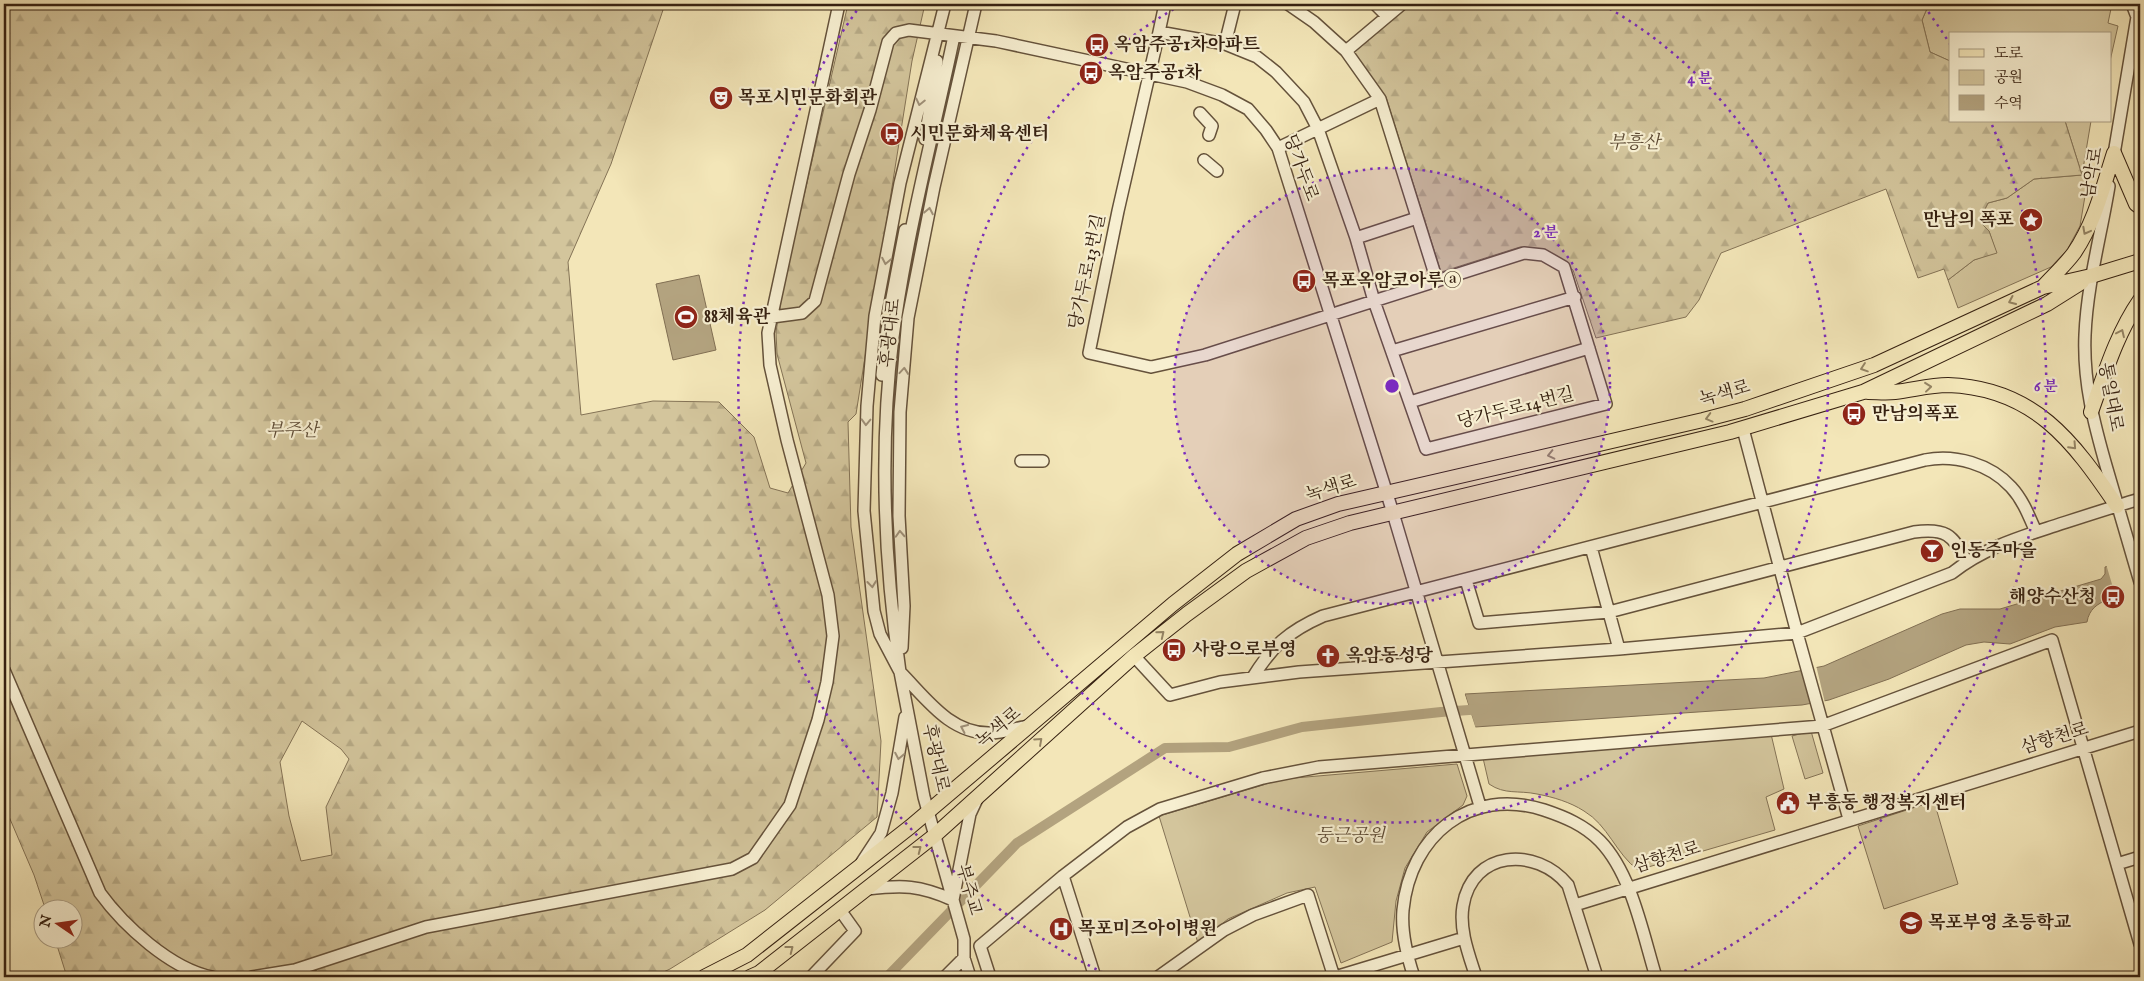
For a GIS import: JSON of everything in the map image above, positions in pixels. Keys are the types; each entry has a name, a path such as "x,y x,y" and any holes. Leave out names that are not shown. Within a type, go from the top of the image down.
{"main road":[{"path":"2114,153 2136,204 2140,208"},
{"path":"2043,287 2073,254 2084,236 2095,214 2114,153"},
{"name":"녹색로","path":"704,977 747,954 859,867 1173,604 1237,554 1296,519 1338,504 1703,420 1745,408 1874,365 2043,287 2091,276 2140,260"},
{"name":"녹색로","path":"750,977 759,973 934,836 1134,656 1187,614 1246,571 1306,538 1350,523 1743,429 1863,392 2047,304 2091,276"},
{"path":"2091,412 2113,350 2124,326 2140,300"},
{"path":"1863,392 1894,392 1947,385 1989,391 2012,400 2051,423 2063,435 2082,455 2117,506"}],"street":[{"path":"252,977 295,970 426,927 732,869 753,858 790,805 818,720 827,682 833,636 828,595 787,440 770,365 768,333 774,297 839,4"},
{"name":"후광대로","path":"900,672 887,632 878,514 879,412 885,343 900,252 923,152 938,59 938,34 946,4"},
{"name":"후광대로","path":"900,672 904,606 899,516 900,412 908,318 934,187 976,4"},
{"path":"1149,72 1165,4"},
{"path":"1225,44 1235,4"},
{"path":"1288,4 1314,22 1346,51 1380,99 1437,281"},
{"path":"1375,4 1387,16"},
{"path":"1346,51 1402,4"},
{"name":"남악로","path":"2091,276 2101,235 2139,14 2132,4"},
{"name":"당가두로","path":"772,317 802,312 815,301 848,174 870,110 888,42 896,33 909,30 968,39 996,41 1149,72 1196,85 1222,95 1248,109 1278,148 1329,316 1387,493 1480,806"},
{"path":"1159,32 1225,44 1256,57 1276,72 1304,102 1318,129 1356,238 1374,301 1329,316"},
{"name":"후광대로","path":"938,850 906,708 894,625 885,514 885,423 894,336 909,246 954,36"},
{"name":"당가두로13번길","path":"1149,72 1089,353 1151,367 1204,354 1329,316"},
{"path":"1278,148 1380,99"},
{"path":"1200,113 1212,126 1209,135"},
{"path":"1204,160 1217,171"},
{"path":"1356,238 1417,218"},
{"name":"당가두로14번길","path":"1524,253 1543,255 1564,267 1575,297 1606,404 1426,449 1374,301 1437,281 1524,253"},
{"name":"통일대로","path":"2091,276 2085,337 2086,376 2091,412 2140,582"},
{"path":"1392,352 1575,297"},
{"name":"당가두로14번길","path":"1410,402 1589,348"},
{"path":"1743,429 1797,636 1849,819"},
{"path":"1253,677 1274,647 1298,628 1323,616 1922,460 1947,458 1975,464 2004,480 2024,506 2036,532"},
{"path":"1021,461 1043,460"},
{"path":"1134,656 1170,695 1197,687 1253,677 1299,672 1438,667 1618,649 1797,636 1952,573 1966,561 1992,547 2140,499"},
{"path":"1466,580 1479,623 1609,612 1926,530 1943,533 1957,542 1966,561"},
{"path":"1591,547 1618,649"},
{"path":"980,946 1063,876 1127,827 1160,809 1218,791 1292,771 1464,754 1821,724 2052,640 2140,944"},
{"path":"4,670 100,893 113,911 158,951 200,975 212,977"},
{"path":"900,672 947,720 970,731 991,733 1029,726"},
{"path":"859,867 881,833 892,793 906,708"},
{"name":"삼향천로","path":"1414,977 1407,956 1403,911 1408,881 1415,864 1428,843 1442,828 1454,818 1480,806 1529,805 1571,820 1600,842 1610,854 1629,888 2140,731"},
{"path":"867,889 903,886 921,888 953,900 970,814 978,797"},
{"name":"부주교","path":"938,850 964,939 964,958 970,977"},
{"path":"2117,864 2140,857"},
{"path":"1476,977 1464,938 1462,907 1469,888 1481,872 1492,865 1504,860 1527,859 1547,866 1568,885 1597,977"},
{"path":"1063,876 1095,977"},
{"path":"1575,905 1629,888 1656,977"},
{"path":"1158,977 1224,930 1253,915 1308,895 1335,977 1464,938"},
{"path":"811,977 855,931 840,910"},
{"path":"964,939 980,946 990,977"},
{"path":"945,977 964,958"},
{"path":"295,970 314,977"}],"green space":[{"name":"부주산","path":"4,4 665,4 611,164 568,262 581,415 653,401 719,402 754,437 770,488 788,493 806,463 777,354 776,332 783,287 848,4 925,4 912,61 856,414 848,422 851,527 881,741 877,817 765,910 670,969 653,977 67,977 58,948 82,948 82,898 42,898 34,875 4,805","holes":["302,721 341,749 349,759 326,807 332,855 301,861 289,816 280,762"]},
{"name":"부흥산","path":"1410,4 1929,4 1922,20 1930,52 1949,61 1949,122 2065,122 2082,175 2034,179 2007,198 1988,203 1979,221 1989,231 1997,253 1974,260 1948,280 1944,269 1918,278 1886,189 1721,253 1699,300 1686,317 1596,338 1573,270 1547,252 1520,247 1441,272 1386,97 1353,52"},
{"path":"1929,4 2112,4 2108,23 2118,26 2112,52 2112,32 1949,32 1949,61 1930,52 1922,20"},
{"path":"2065,122 2091,122 2082,175"},
{"path":"2082,175 2088,178 2080,226 2067,250 2051,267 1958,308 1948,280 1974,260 1996,252 1989,231 1979,221 1988,203 2007,198 2034,179"},
{"path":"1811,731 1823,773 1805,779 1792,736"},
{"path":"1771,734 1784,789 1766,797 1775,830 1638,870 1624,856 1599,824 1579,808 1567,802 1549,797 1501,790 1489,784 1483,758"},
{"name":"둥근공원","path":"1457,764 1467,796 1463,805 1427,832 1405,868 1396,901 1392,942 1341,963 1315,887 1287,893 1228,919 1198,943 1159,816 1283,779"},
{"path":"1934,801 1958,884 1884,909 1858,826"}],"water":[{"name":"88체육관","path":"699,275 716,350 673,360 656,284"},
{"path":"2140,556 2140,593 2100,603 2094,608 2087,622 2055,627 2010,644 1984,642 1966,645 1889,679 1829,700 1802,705 1475,727 1465,694 1764,678 1824,666 1942,614 1960,609 2000,609 2101,579 2105,574 2105,567"}],"pier":[{"path":"2140,553 2140,596 2117,601 2106,564"},
{"path":"1816,665 1825,703 1811,706 1801,668"},
{"path":"1464,692 1476,729 1472,728 1462,695"}],"waterway":[{"path":"887,977 1017,843 1165,748 1229,747 1302,727 1483,709"}],"place":[{"name":"옥암주공1차아파트","path":"1097,45"},
{"name":"옥암주공1차","path":"1091,73"},
{"name":"목포시민문화회관","path":"721,98"},
{"name":"시민문화체육센터","path":"892,134"},
{"name":"만남의 폭포","path":"2031,220"},
{"name":"목포옥암코아루ⓐ","path":"1304,281"},
{"name":"88체육관","path":"686,317"},
{"name":"만남의폭포","path":"1854,414"},
{"name":"인동주마을","path":"1932,551"},
{"name":"해양수산청","path":"2113,597"},
{"name":"사랑으로부영","path":"1174,650"},
{"name":"옥암동성당","path":"1328,656"},
{"name":"부흥동 행정복지센터","path":"1788,803"},
{"name":"목포부영 초등학교","path":"1911,923"},
{"name":"목포미즈아이병원","path":"1061,929"}]}
